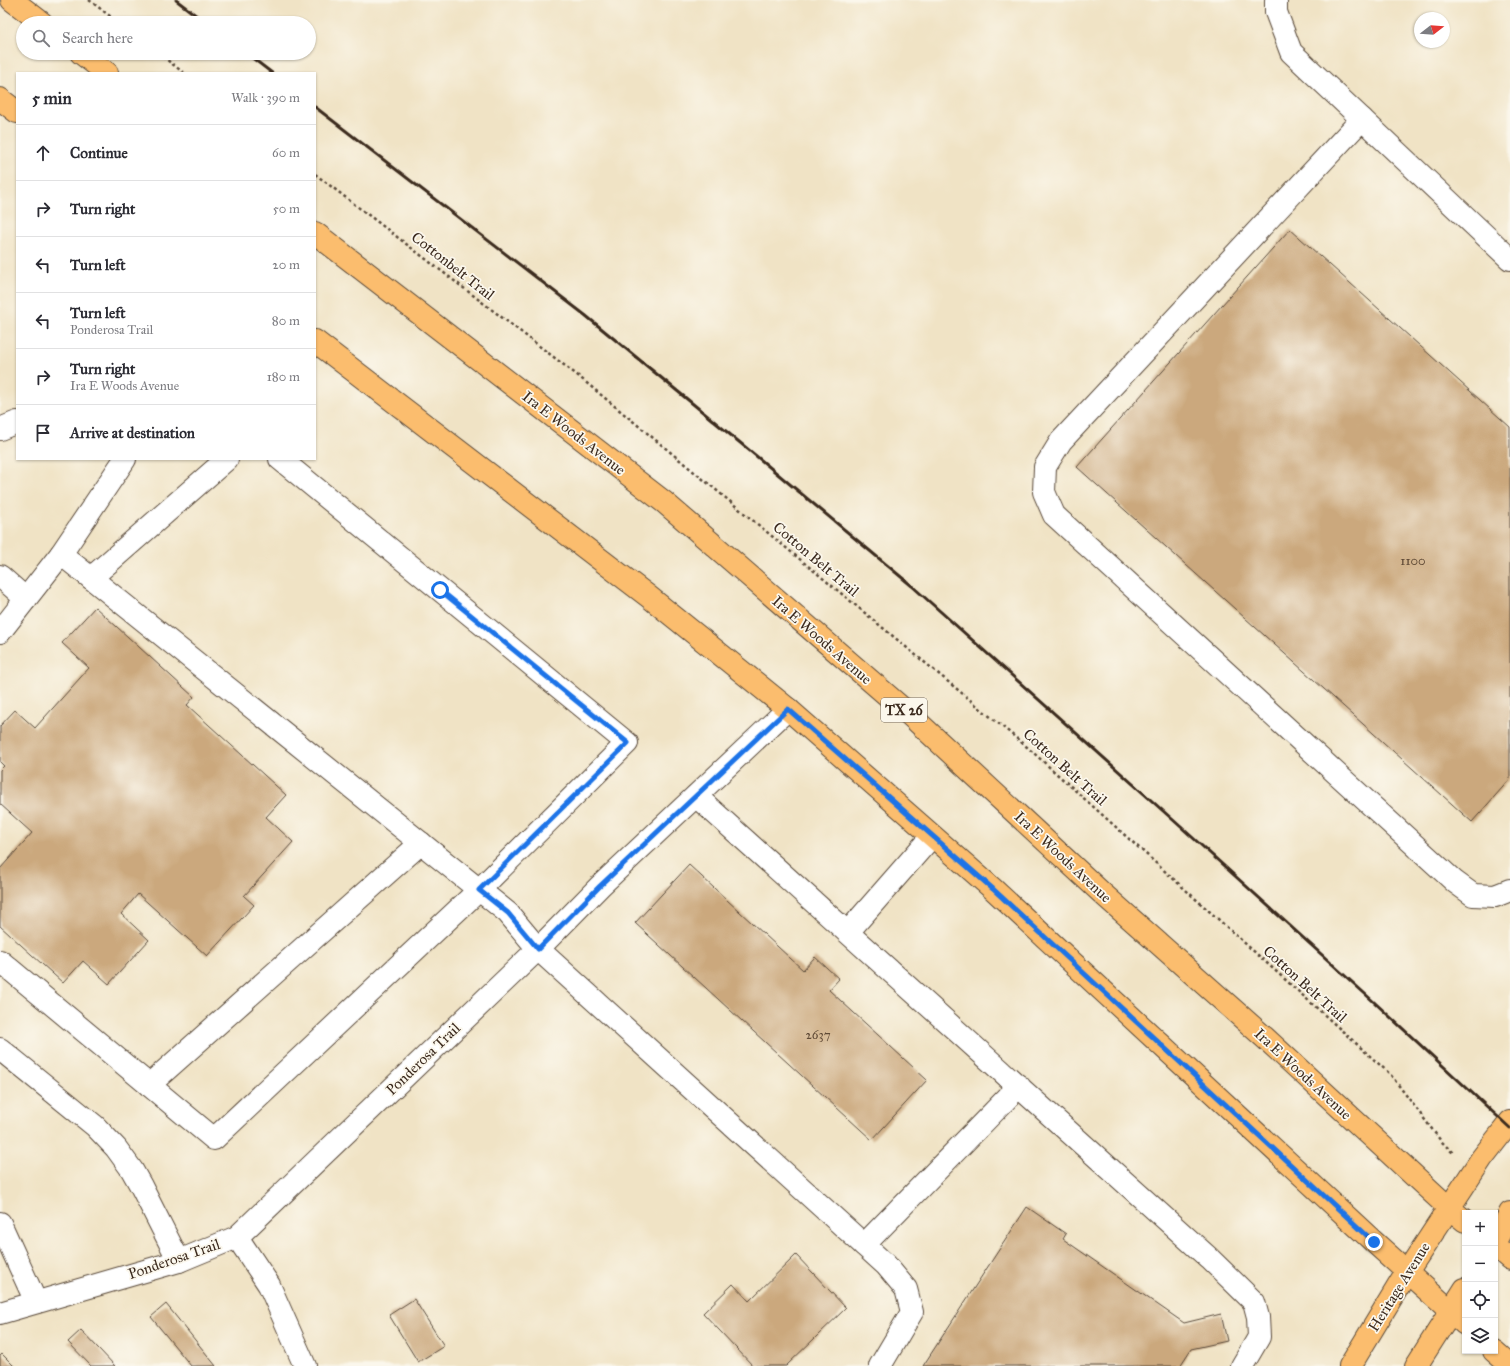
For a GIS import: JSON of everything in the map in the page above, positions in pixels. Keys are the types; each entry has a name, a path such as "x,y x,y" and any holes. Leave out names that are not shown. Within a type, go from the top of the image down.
{"main road":[{"path":"12,0 33,16"},
{"path":"90,60 106,72"},
{"path":"0,99 16,111"},
{"name":"Ira E Woods Avenue","path":"316,234 664,502 910,715 1104,895 1264,1037 1457,1215"},
{"path":"316,342 648,596 788,709 999,894 1458,1318"},
{"name":"Heritage Avenue","path":"1350,1366 1407,1272 1457,1215 1472,1172 1510,1122"},
{"path":"1498,1236 1510,1213"},
{"path":"1498,1249 1510,1259"},
{"path":"1416,1366 1458,1318 1462,1302"},
{"path":"1497,1354 1510,1365"}],"street":[{"path":"1276,0 1276,12 1290,52 1510,259"},
{"path":"1362,119 1061,441 1045,467 1044,492 1054,515 1456,882 1473,895 1495,896 1510,890"},
{"path":"0,429 16,422"},
{"path":"91,578 226,460"},
{"path":"0,961 214,1139 479,890 628,743 281,460"},
{"path":"0,632 61,554 120,461"},
{"path":"61,554 508,913 538,949 886,1265 906,1289 912,1312 880,1366"},
{"path":"0,576 26,599"},
{"name":"Ponderosa Trail","path":"0,1313 179,1261 237,1237 538,949 600,886 788,709"},
{"path":"696,796 1210,1259 1254,1302 1258,1317 1259,1337 1242,1366"},
{"path":"848,932 932,836"},
{"path":"149,1085 421,843"},
{"path":"0,1049 95,1126 116,1148 135,1176 179,1261"},
{"path":"864,1245 1018,1086"},
{"path":"0,1223 36,1302"},
{"path":"237,1237 268,1285 305,1366"}],"path":[{"path":"89,0 110,16"},
{"path":"167,60 183,72"},
{"name":"Cottonbelt Trail","path":"316,175 577,375"},
{"name":"Cotton Belt Trail","path":"577,375 1027,747 1390,1074 1441,1141 1472,1172"}],"building":[{"path":"1290,229 1510,427 1510,779 1472,822 1077,467"},
{"path":"95,607 194,697 187,705 286,795 266,817 293,842 244,896 254,905 207,956 138,894 121,914 149,940 109,984 83,961 63,983 0,926 0,869 32,833 0,804 0,770 4,766 0,762 0,726 15,710 35,728 89,668 62,643"},
{"path":"689,865 803,970 815,957 839,979 829,990 927,1080 872,1140 635,923"},
{"path":"1027,1207 1066,1234 1063,1239 1184,1323 1221,1314 1227,1341 1191,1349 1180,1366 923,1366"},
{"path":"796,1255 846,1308 786,1366 753,1366 703,1313 733,1284 749,1301"},
{"path":"414,1299 444,1346 418,1362 389,1315"},
{"path":"166,1304 216,1366 191,1366 151,1317"},
{"path":"81,1330 115,1366 91,1366 68,1342"},
{"path":"2,1354 14,1366 0,1366 0,1356"}],"railway":[{"path":"176,0 197,16"},
{"path":"255,60 271,72"},
{"path":"316,108 585,315 912,586 1181,827 1510,1128"}],"route":[{"path":"440,590 628,743 479,890 508,913 538,949 600,886 788,709 993,889 1374,1242"}]}
